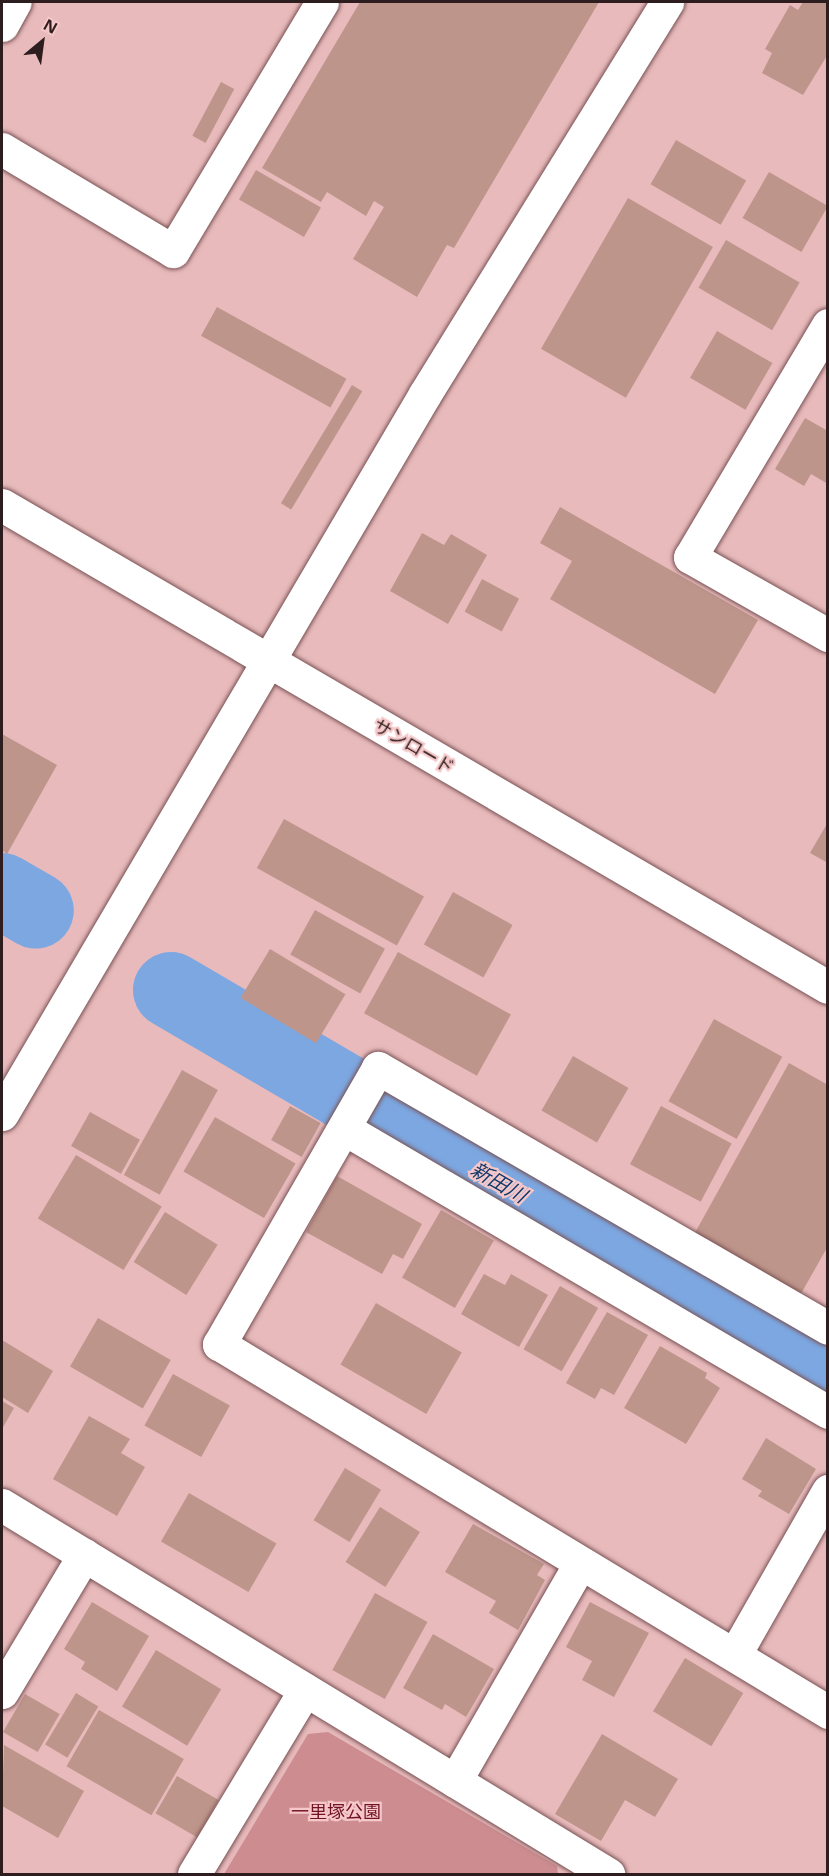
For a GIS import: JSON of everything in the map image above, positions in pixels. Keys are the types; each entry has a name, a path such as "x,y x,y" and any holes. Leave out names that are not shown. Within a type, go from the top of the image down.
{"street":[{"path":"2,25 15,2"},
{"path":"2,149 172,250 322,2"},
{"path":"2,1114 270,662 425,394 667,2"},
{"path":"828,325 690,557 828,635"},
{"name":"サンロード","path":"2,505 828,987"},
{"path":"828,1328 378,1068 219,1344 828,1712"},
{"path":"357,1107 828,1412"},
{"path":"735,1654 828,1491"},
{"path":"2,1505 454,1781 598,1872"},
{"path":"2,1692 84,1555"},
{"path":"454,1781 580,1564"},
{"path":"194,1875 305,1690"}],"green space":[{"name":"一里塚公園","path":"328,1732 557,1866 558,1874 224,1874 308,1734"}],"building":[{"path":"360,2 599,2 454,248 447,245 417,297 353,259 384,207 374,201 366,216 327,192 321,202 262,168"},
{"path":"803,2 828,2 828,54 803,95 762,73 772,53 765,49 790,5 798,10"},
{"path":"221,82 234,89 206,143 192,136"},
{"path":"676,140 746,180 721,225 650,184"},
{"path":"256,170 321,207 304,237 239,199"},
{"path":"769,172 828,206 801,252 742,218"},
{"path":"628,198 713,247 626,398 541,349"},
{"path":"726,240 800,283 772,330 698,288"},
{"path":"217,307 346,379 330,408 201,336"},
{"path":"717,331 772,363 745,410 690,378"},
{"path":"352,385 362,391 291,509 281,503"},
{"path":"805,418 828,431 828,484 811,474 804,486 775,469"},
{"path":"560,507 758,620 715,694 550,599 572,561 540,543"},
{"path":"422,533 444,545 451,534 487,555 448,624 390,591"},
{"path":"482,579 519,599 502,631 465,612"},
{"path":"2,734 57,765 7,854 2,850"},
{"path":"284,819 424,897 397,946 257,868"},
{"path":"828,822 828,863 810,853"},
{"path":"453,892 512,925 483,977 424,944"},
{"path":"315,910 385,949 360,993 290,955"},
{"path":"270,949 345,994 316,1043 241,998"},
{"path":"398,952 511,1015 477,1076 364,1013"},
{"path":"714,1019 782,1057 737,1139 668,1101"},
{"path":"573,1056 628,1088 597,1143 542,1111"},
{"path":"789,1063 828,1085 828,1246 798,1299 691,1240"},
{"path":"182,1070 218,1090 160,1195 124,1175"},
{"path":"290,1106 321,1123 302,1157 271,1140"},
{"path":"661,1106 732,1144 701,1202 630,1164"},
{"path":"90,1112 140,1140 121,1174 71,1146"},
{"path":"215,1117 296,1164 264,1218 184,1172"},
{"path":"76,1155 162,1207 124,1270 38,1218"},
{"path":"337,1176 422,1224 403,1259 393,1254 382,1274 306,1232"},
{"path":"441,1210 494,1240 455,1308 402,1278"},
{"path":"165,1212 218,1245 186,1295 134,1262"},
{"path":"484,1274 505,1285 511,1274 548,1295 519,1347 461,1314"},
{"path":"560,1286 598,1308 562,1371 524,1349"},
{"path":"376,1303 462,1352 426,1414 340,1364"},
{"path":"607,1312 648,1335 614,1395 601,1388 595,1399 566,1383"},
{"path":"98,1318 171,1360 143,1408 70,1366"},
{"path":"2,1340 53,1371 28,1413 2,1397"},
{"path":"660,1346 707,1373 705,1378 720,1388 686,1444 624,1408"},
{"path":"173,1374 230,1406 201,1457 144,1426"},
{"path":"2,1401 14,1408 2,1429"},
{"path":"89,1416 130,1439 121,1453 145,1467 117,1516 53,1479"},
{"path":"766,1438 816,1469 789,1514 758,1496 762,1491 742,1479"},
{"path":"345,1468 381,1490 350,1542 314,1520"},
{"path":"189,1493 276,1544 248,1592 161,1541"},
{"path":"380,1507 420,1532 385,1587 346,1562"},
{"path":"473,1524 544,1564 537,1575 545,1580 518,1630 489,1613 496,1601 445,1572"},
{"path":"375,1593 427,1622 385,1699 332,1670"},
{"path":"92,1602 149,1636 117,1691 81,1669 85,1662 64,1649"},
{"path":"590,1602 649,1633 614,1697 582,1680 592,1661 566,1647"},
{"path":"433,1634 494,1669 466,1717 445,1704 442,1710 403,1688"},
{"path":"156,1650 221,1689 187,1746 122,1707"},
{"path":"685,1658 743,1693 711,1746 653,1711"},
{"path":"76,1693 98,1706 67,1758 45,1744"},
{"path":"25,1694 60,1714 38,1752 3,1732"},
{"path":"99,1710 184,1759 151,1815 66,1766"},
{"path":"602,1734 678,1779 655,1817 625,1800 601,1841 555,1814"},
{"path":"4,1745 84,1791 58,1838 2,1806"},
{"path":"177,1776 219,1800 197,1837 156,1813"}],"waterway":[{"name":"新田川","path":"2,891 36,911"},
{"name":"新田川","path":"171,990 828,1374"}]}
